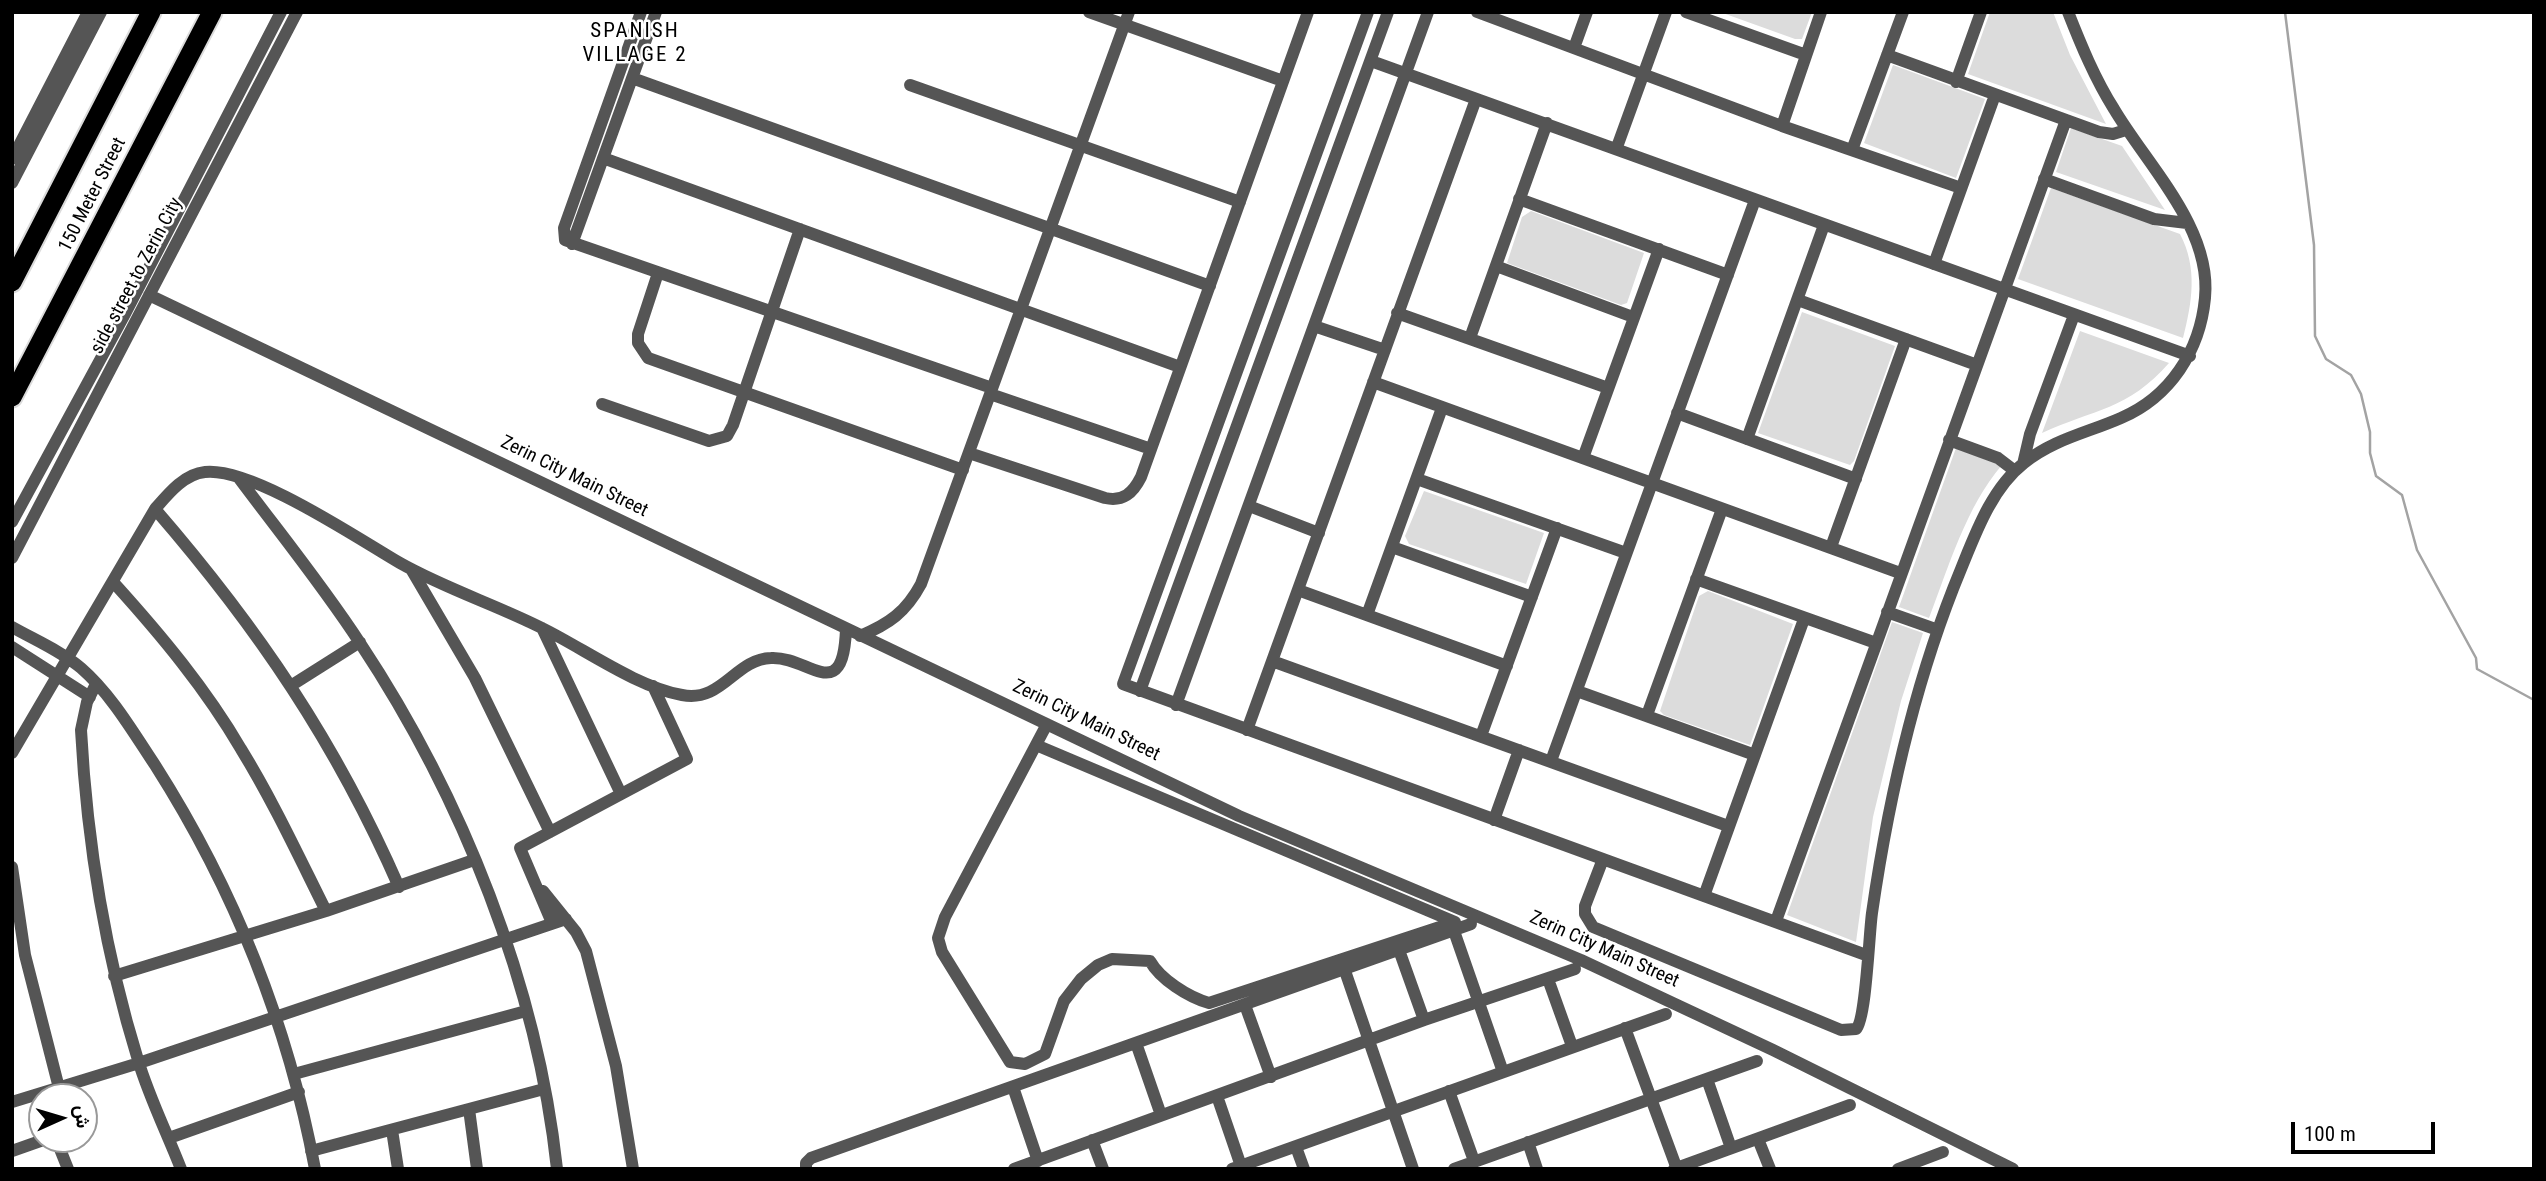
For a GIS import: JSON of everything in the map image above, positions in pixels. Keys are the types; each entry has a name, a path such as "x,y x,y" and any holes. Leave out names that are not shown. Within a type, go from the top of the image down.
{"highway":[{"name":"150 Meter Street","path":"12,282 151,12"},
{"name":"150 Meter Street","path":"12,397 212,12"}],"street":[{"path":"12,159 88,12"},
{"path":"12,183 101,12"},
{"name":"side street to Zerin City","path":"12,522 131,302 281,12"},
{"name":"side street to Zerin City","path":"12,558 297,12"},
{"path":"641,12 563,232 565,240 1151,449"},
{"path":"572,244 656,12"},
{"path":"1089,12 1127,19 1283,81"},
{"path":"969,453 1112,499 1132,492 1151,449 1308,12"},
{"path":"1368,12 1123,684 1866,955"},
{"path":"1140,691 1388,12"},
{"path":"1175,705 1428,12"},
{"path":"1477,12 1504,17 1574,48 1782,126 1961,188"},
{"path":"1574,48 1587,12"},
{"path":"1617,147 1666,12"},
{"path":"1686,12 1806,55"},
{"path":"1782,126 1821,12"},
{"path":"1852,150 1903,12"},
{"path":"1956,82 1981,12"},
{"path":"1603,859 1585,906 1585,914 1593,927 1841,1030 1856,1029 1863,1019 1866,955 1883,834 1900,751 1938,630 1982,522 2001,487 2019,468 2068,435 2117,420 2162,392 2190,356 2200,328 2205,278 2203,260 2187,223 2126,130 2100,83 2068,12"},
{"path":"860,636 888,624 913,599 929,565 1127,19"},
{"path":"1887,55 2106,134 2126,130"},
{"path":"1371,61 1617,147 1755,200 2190,356"},
{"path":"632,78 1210,286"},
{"path":"910,85 1079,148 1240,202"},
{"path":"1934,264 1996,95"},
{"path":"1247,730 1476,99"},
{"path":"1331,114 1349,120"},
{"path":"1776,921 2066,120"},
{"path":"1470,338 1547,123"},
{"path":"603,158 1180,367"},
{"path":"2044,179 2162,221 2187,223"},
{"path":"1519,199 1728,275"},
{"path":"1551,761 1755,200"},
{"path":"1747,439 1824,225"},
{"path":"602,404 716,441 731,431 800,229"},
{"path":"1583,458 1659,249"},
{"path":"1496,266 1633,317"},
{"path":"658,273 638,334 642,351 656,361 963,470"},
{"name":"Zerin City Main Street","path":"149,295 1239,816 1471,912 1644,989 2013,1169"},
{"path":"1798,300 1977,365"},
{"path":"1397,313 1608,388"},
{"path":"2019,468 2074,315"},
{"path":"1314,326 1385,349"},
{"path":"1831,547 1906,339"},
{"path":"1237,375 1254,381"},
{"path":"1373,382 1900,573"},
{"path":"1367,615 1442,408"},
{"path":"1677,413 1856,479"},
{"path":"1949,440 2019,468"},
{"path":"12,753 155,509 186,479 204,471 238,477 308,509 411,569 542,628 653,686 682,695 704,696 750,664 770,657 780,658 812,671 828,672 835,669 845,655 846,629"},
{"path":"238,477 360,642 401,710 474,860 504,940 526,1012 544,1088 556,1169"},
{"path":"1417,479 1626,553"},
{"path":"1249,506 1319,533"},
{"path":"155,509 218,581 292,685 330,746 368,816 399,887"},
{"path":"1647,715 1722,509"},
{"path":"1481,736 1557,528"},
{"path":"1392,547 1532,597"},
{"path":"411,569 498,720 550,832"},
{"path":"1696,579 1875,643"},
{"path":"114,583 187,669 241,748 326,911"},
{"path":"1298,590 1507,666"},
{"path":"1886,612 1938,630"},
{"path":"1704,896 1804,619"},
{"path":"12,627 69,659 96,684 125,721 191,822 245,934 276,1017 299,1092 315,1169"},
{"path":"542,628 621,794"},
{"path":"292,685 360,642"},
{"path":"12,647 90,697"},
{"path":"1272,661 1728,826"},
{"path":"96,684 81,730 101,910 114,976 139,1063 181,1169"},
{"path":"552,923 520,848 687,759 653,686"},
{"path":"1577,691 1755,755"},
{"path":"1040,747 1455,922 1209,1003 1187,993 1156,972 1150,961 1112,959 1098,965 1064,1001 1045,1054 1025,1064 1010,1062 942,951 938,938 945,917 1050,726"},
{"path":"1494,820 1519,750"},
{"path":"114,976 326,911 474,860"},
{"path":"12,867 25,954 58,1083"},
{"path":"535,881 566,919 586,951 606,1021 633,1169"},
{"path":"75,1083 566,919"},
{"path":"806,1169 806,1163 811,1158 1471,924"},
{"path":"1454,931 1503,1072"},
{"path":"1399,950 1424,1020"},
{"path":"1344,968 1413,1169"},
{"path":"1014,1169 1370,1039 1575,969"},
{"path":"1548,979 1572,1046"},
{"path":"1245,1005 1271,1077"},
{"path":"294,1074 526,1012"},
{"path":"1217,1096 1237,1167 1666,1014"},
{"path":"1626,1028 1676,1168 1850,1105"},
{"path":"1136,1043 1161,1115"},
{"path":"1454,1169 1757,1061"},
{"path":"1707,1079 1731,1148"},
{"path":"1013,1087 1038,1161"},
{"path":"312,1151 544,1088"},
{"path":"1449,1091 1474,1161"},
{"path":"169,1138 299,1092"},
{"path":"469,1109 477,1169"},
{"path":"392,1130 398,1169"},
{"path":"1759,1139 1770,1169"},
{"path":"1092,1140 1103,1169"},
{"path":"1528,1142 1537,1169"},
{"path":"1296,1147 1304,1169"},
{"path":"1898,1169 1943,1152"}],"shaded area":[{"path":"1720,12 1812,12 1802,39 1795,39"},
{"path":"1990,12 2053,12 2070,55 2106,124 1968,74"},
{"path":"1893,65 1985,99 1956,178 1864,143"},
{"path":"2071,128 2122,146 2165,210 2056,172"},
{"path":"2051,188 2180,234 2189,260 2192,286 2183,338 2018,279"},
{"path":"1531,211 1644,253 1627,303 1621,305 1507,263 1522,217"},
{"path":"1802,312 1895,346 1854,461 1850,465 1758,433"},
{"path":"2080,331 2169,363 2154,379 2125,399 2042,433"},
{"path":"1956,448 2002,465 1968,518 1929,618 1899,607"},
{"path":"1424,491 1544,533 1526,584 1409,544 1405,536"},
{"path":"1708,591 1793,624 1750,745 1664,715 1660,711 1699,596"},
{"path":"1892,622 1923,633 1901,701 1873,817 1856,942 1787,915"}],"waterway":[{"path":"2285,12 2314,245 2315,336 2326,359 2351,375 2361,394 2376,476 2402,495 2417,550 2476,658 2477,669 2534,700"}],"district":[{"name":"SPANISH VILLAGE 2","path":"635,44"}]}
